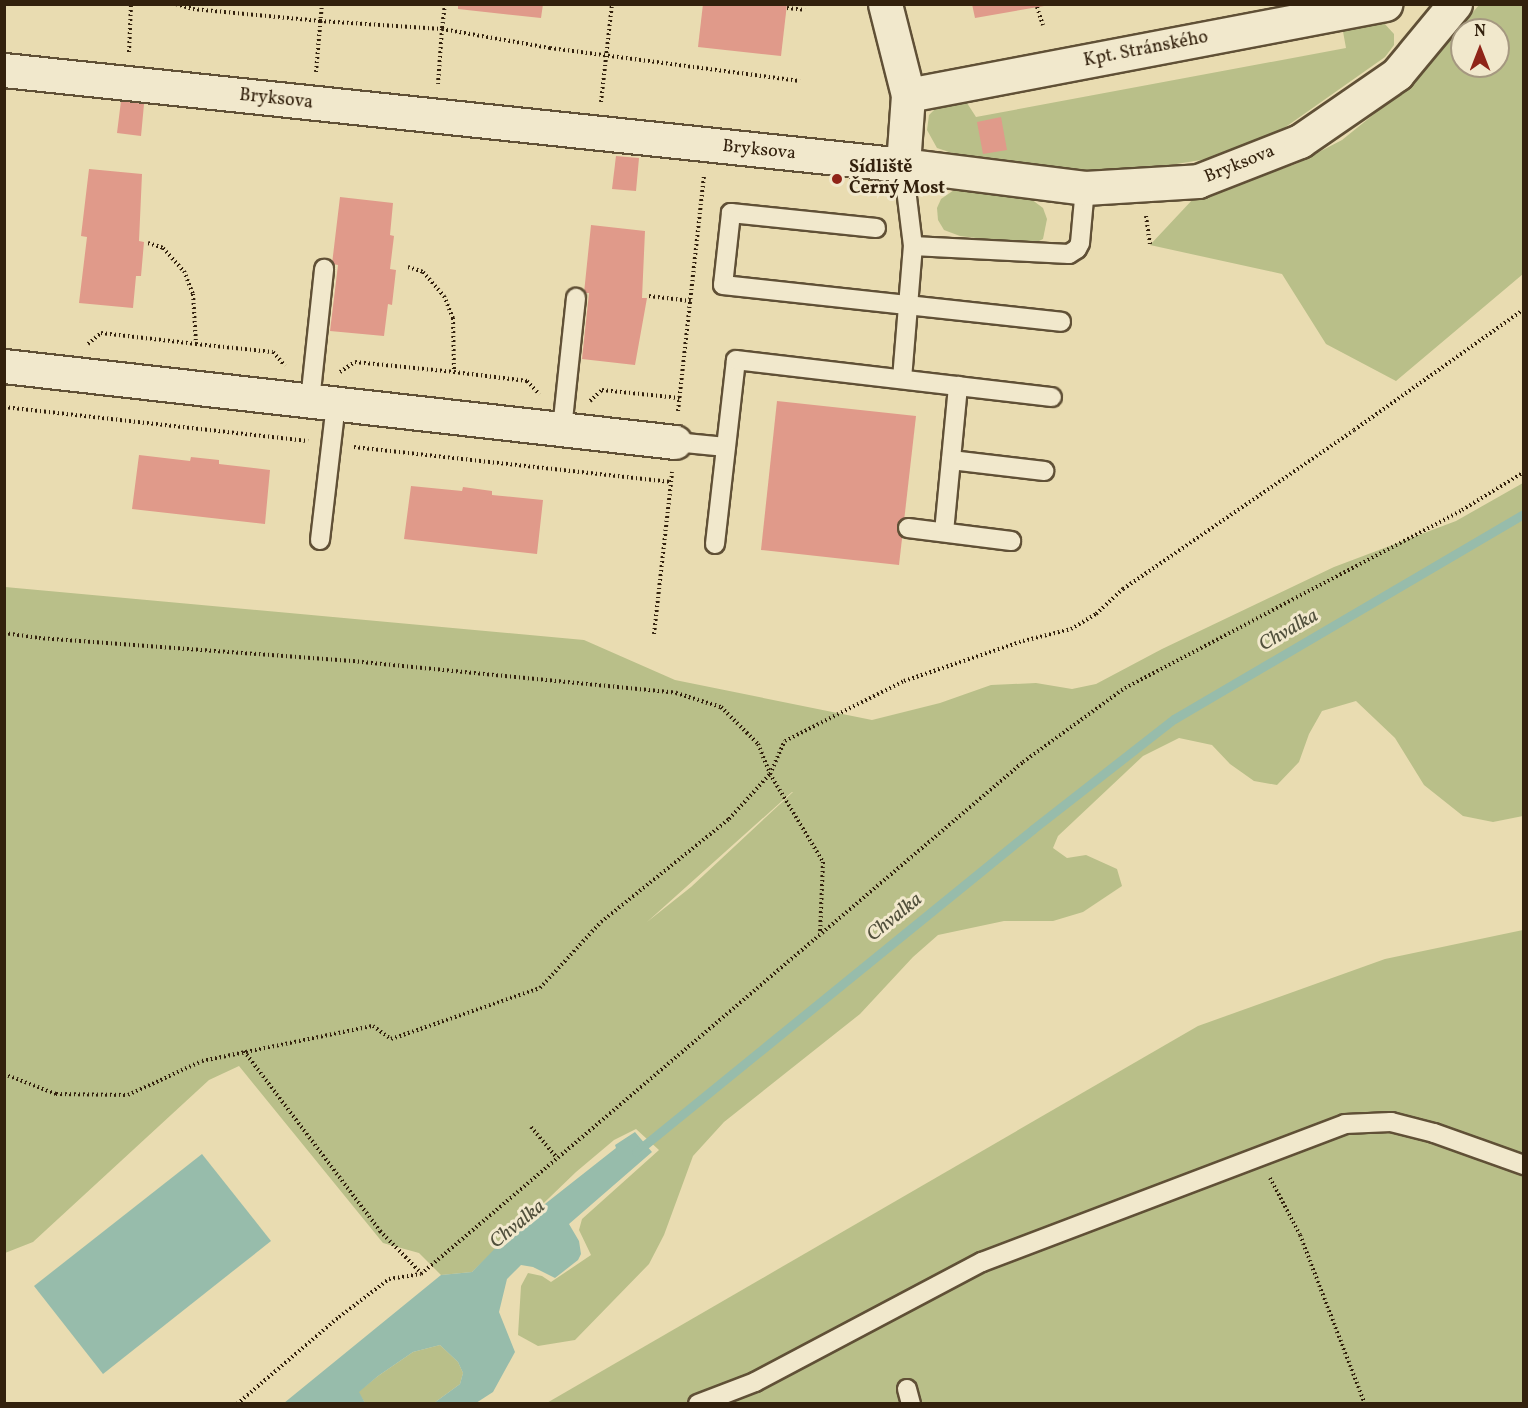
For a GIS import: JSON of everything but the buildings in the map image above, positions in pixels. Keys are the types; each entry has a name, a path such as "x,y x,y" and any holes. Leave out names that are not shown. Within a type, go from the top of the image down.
{"street":[{"path":"885,4 908,95 903,165"},
{"name":"Kpt. Stránského","path":"908,95 1385,4"},
{"name":"Bryksova","path":"4,69 706,146 903,165 1085,188 1198,182 1300,141 1397,74 1455,4"},
{"path":"4,366 563,416 675,442"}],"lane":[{"path":"902,379 913,246 903,165"},
{"path":"913,246 1069,254 1077,249 1080,243 1085,188"},
{"path":"876,228 731,213 723,285 1061,322"},
{"path":"320,540 330,444 320,394 324,269"},
{"path":"563,416 576,298"},
{"path":"715,544 736,360 1052,396"},
{"path":"944,532 958,386"},
{"path":"675,442 726,447"},
{"path":"951,460 1044,471"},
{"path":"908,528 1011,541"},
{"path":"698,1404 755,1382 982,1262 1345,1124 1390,1122 1434,1133 1524,1165"}],"path":[{"path":"125,83 131,4"},
{"path":"176,4 194,9 320,21 442,28 606,55 800,81"},
{"path":"313,104 322,4"},
{"path":"436,117 445,4"},
{"path":"597,134 612,4"},
{"path":"1037,7 1043,24"},
{"path":"787,8 805,10"},
{"path":"654,634 706,146"},
{"path":"148,243 163,248 175,258 184,271 193,294 196,344"},
{"path":"408,267 423,272 444,296 453,318 454,372"},
{"path":"649,296 691,301"},
{"path":"4,1074 56,1094 128,1095 202,1061 244,1051 307,1042 373,1026 391,1039 540,988 601,922 729,819 770,774 785,741 904,681 1023,641 1071,629 1096,614 1123,589 1354,430 1524,309"},
{"path":"84,348 101,333 273,352 292,374 320,394 330,379 355,362 526,381 563,416 584,406 602,390 680,398"},
{"path":"4,407 671,482"},
{"path":"237,1404 339,1317 389,1279 421,1274 1023,762 1125,688 1462,510 1524,472"},
{"path":"4,633 50,639 362,662 676,693 721,707 758,744 770,774 823,862 820,935"},
{"path":"244,1051 380,1231 421,1274"},
{"path":"531,1127 557,1158"},
{"path":"1258,1157 1300,1235 1365,1404"}],"green space":[{"path":"1479,5 1523,5 1523,274 1396,381 1326,344 1282,274 1150,245 1194,198 1296,164 1342,140 1389,102 1450,39 1450,78 1510,78 1510,18 1468,18"},
{"path":"1371,20 1383,22 1394,34 1394,45 1385,57 1260,145 1207,159 1152,168 1102,172 970,159 937,148 927,130 929,115 942,102 957,100 967,103 976,117 1346,48 1342,26"},
{"path":"954,190 1031,199 1043,208 1047,219 1043,239 1031,245 960,236 944,230 938,220 937,208 941,199"},
{"path":"1523,483 1523,816 1493,822 1463,816 1424,785 1395,738 1356,701 1322,711 1309,734 1299,762 1277,785 1254,781 1230,764 1212,745 1179,738 1143,756 1058,836 1053,848 1067,858 1086,855 1117,869 1122,886 1083,912 1053,921 1004,921 938,935 913,957 860,1014 724,1122 693,1156 664,1235 649,1264 575,1340 538,1346 518,1335 521,1286 528,1273 542,1276 551,1282 591,1255 579,1230 582,1219 659,1150 636,1129 614,1140 576,1172 472,1272 441,1275 419,1253 383,1243 239,1066 209,1080 33,1242 5,1253 5,587 584,640 675,680 872,720 940,703 991,685 1036,683 1072,689 1096,684 1162,649 1334,567 1456,521","holes":["793,792 691,887 647,922"]},
{"path":"1523,930 1523,1403 545,1404 1198,1026 1385,959"},
{"path":"440,1345 458,1362 463,1373 460,1384 434,1403 365,1403 358,1392 378,1376 413,1352"}],"shaded area":[{"path":"635,1132 652,1152 569,1224 579,1241 581,1254 578,1260 555,1278 533,1267 521,1265 507,1279 499,1312 515,1352 493,1392 476,1403 434,1403 460,1384 463,1373 458,1362 440,1345 413,1352 378,1376 359,1392 365,1403 284,1403 441,1275 472,1272 517,1226 616,1148 615,1145"},
{"path":"202,1154 271,1241 103,1374 34,1286"}],"waterway":[{"name":"Chvalka","path":"636,1152 1033,829 1174,719 1524,514"}],"place":[{"name":"Sídliště Černý Most","path":"837,179"}]}
